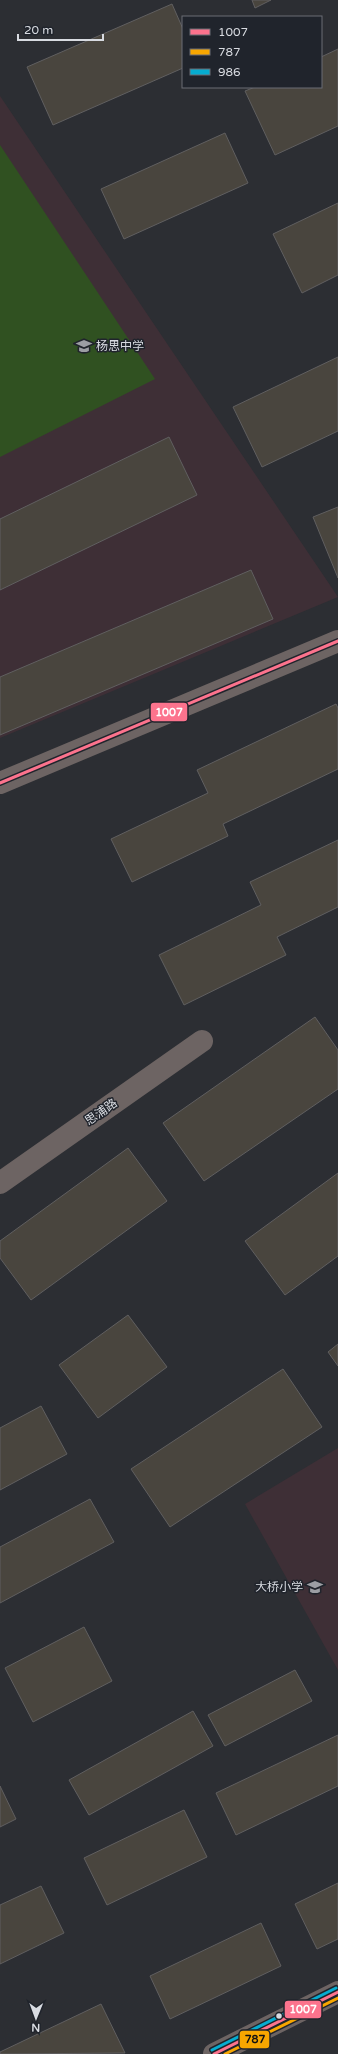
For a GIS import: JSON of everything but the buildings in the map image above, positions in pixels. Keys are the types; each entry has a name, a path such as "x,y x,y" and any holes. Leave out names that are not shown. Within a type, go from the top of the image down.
{"street":[{"path":"0,783 338,641"},
{"name":"思浦路","path":"0,1183 202,1041"},
{"path":"214,2054 338,1992"}],"shaded area":[{"name":"杨思中学","path":"0,96 338,597 0,738"},
{"name":"大桥小学","path":"338,1448 338,1670 245,1504"}],"green space":[{"path":"0,145 155,379 0,457"}],"transit line":[{"name":"1007","path":"0,783 338,641"},
{"name":"986","path":"212,2050 336,1988"},
{"name":"1007","path":"214,2054 338,1992"},
{"name":"787","path":"225,2054 338,1998"}],"place":[{"name":"杨思中学","path":"84,346"},
{"name":"大桥小学","path":"315,1587"}]}
